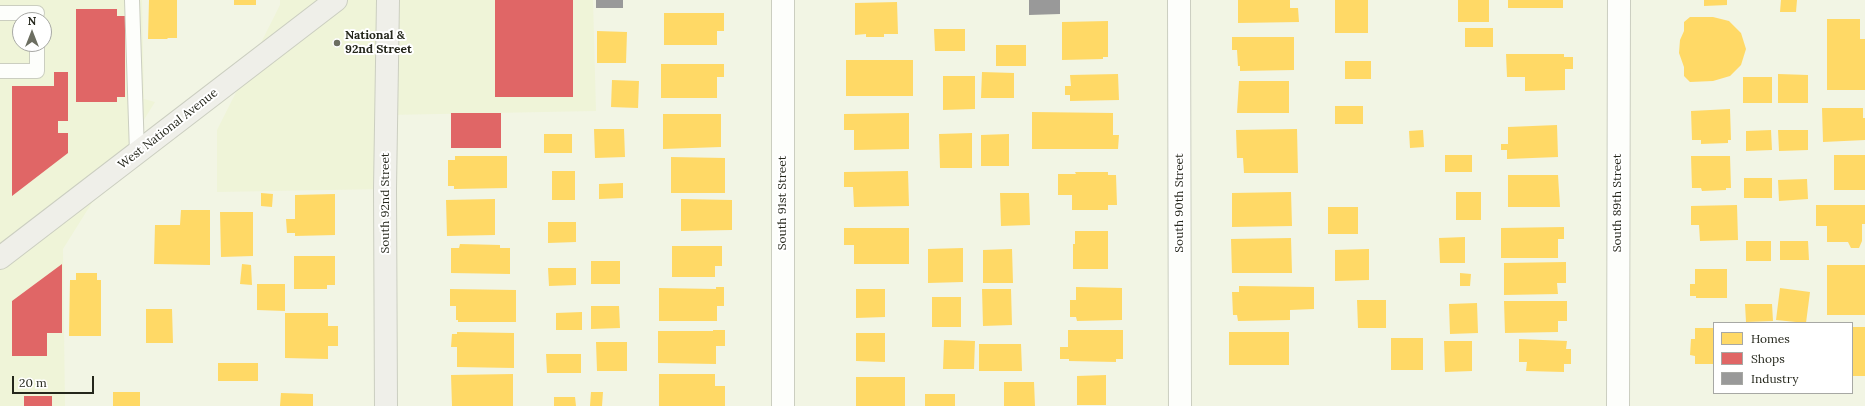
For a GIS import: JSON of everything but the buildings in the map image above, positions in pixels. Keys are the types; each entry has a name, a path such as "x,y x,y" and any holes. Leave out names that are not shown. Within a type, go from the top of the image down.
{"main road":[{"name":"West National Avenue","path":"0,258 336,0"},
{"name":"South 92nd Street","path":"386,406 385,189 388,0"}],"street":[{"name":"South 91st Street","path":"783,0 783,406"},
{"name":"South 90th Street","path":"1179,0 1180,406"},
{"name":"South 89th Street","path":"1618,406 1619,0"}],"lane":[{"path":"132,0 137,153"},
{"path":"0,13 37,11"},
{"path":"0,71 37,71 37,52"}],"shaded area":[{"path":"0,0 142,0 144,99 155,102 63,249 65,406 0,406"},
{"path":"280,0 593,0 596,111 387,115 385,189 217,192 217,130 280,5"}],"place":[{"name":"National & 92nd Street","path":"337,43"}]}
